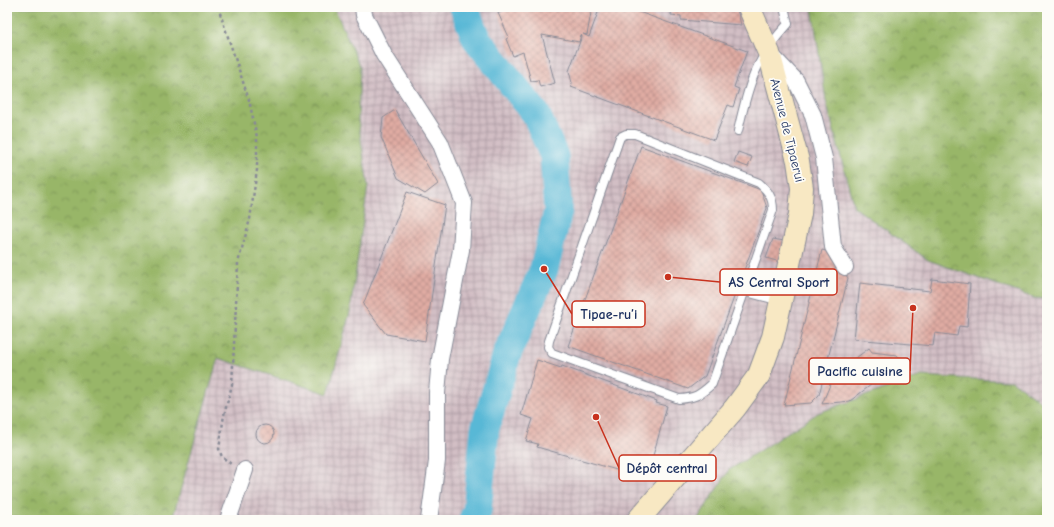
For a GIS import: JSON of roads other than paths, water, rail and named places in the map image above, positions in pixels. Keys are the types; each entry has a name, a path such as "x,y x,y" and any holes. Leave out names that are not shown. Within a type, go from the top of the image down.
{"main road":[{"name":"Avenue de Tipaerui","path":"638,520 735,408 759,375 773,337 800,214 802,188 798,161 768,51 749,7"}],"street":[{"path":"363,7 364,15 384,55 440,142 464,203 460,250 440,359 437,393 437,461 430,520"},
{"path":"768,51 796,81 813,115 824,158 833,247 845,267"},
{"path":"228,520 245,470"}],"lane":[{"path":"738,131 745,99 756,66 788,24 784,7"},
{"path":"626,134 635,134 759,183 770,193 773,202 773,210 746,292 712,384 703,393 692,398 679,399 552,353 548,347 551,333 620,138 626,134"},
{"path":"746,292 780,301"}],"waterway":[{"path":"464,7 476,38 536,114 554,156 558,211 544,269 507,354 485,429 477,511 473,520"}],"place":[{"name":"Tipae-ru’i","path":"544,269"},
{"name":"AS Central Sport","path":"668,277"},
{"name":"Pacific cuisine","path":"913,308"},
{"name":"Dépôt central","path":"596,417"}]}
